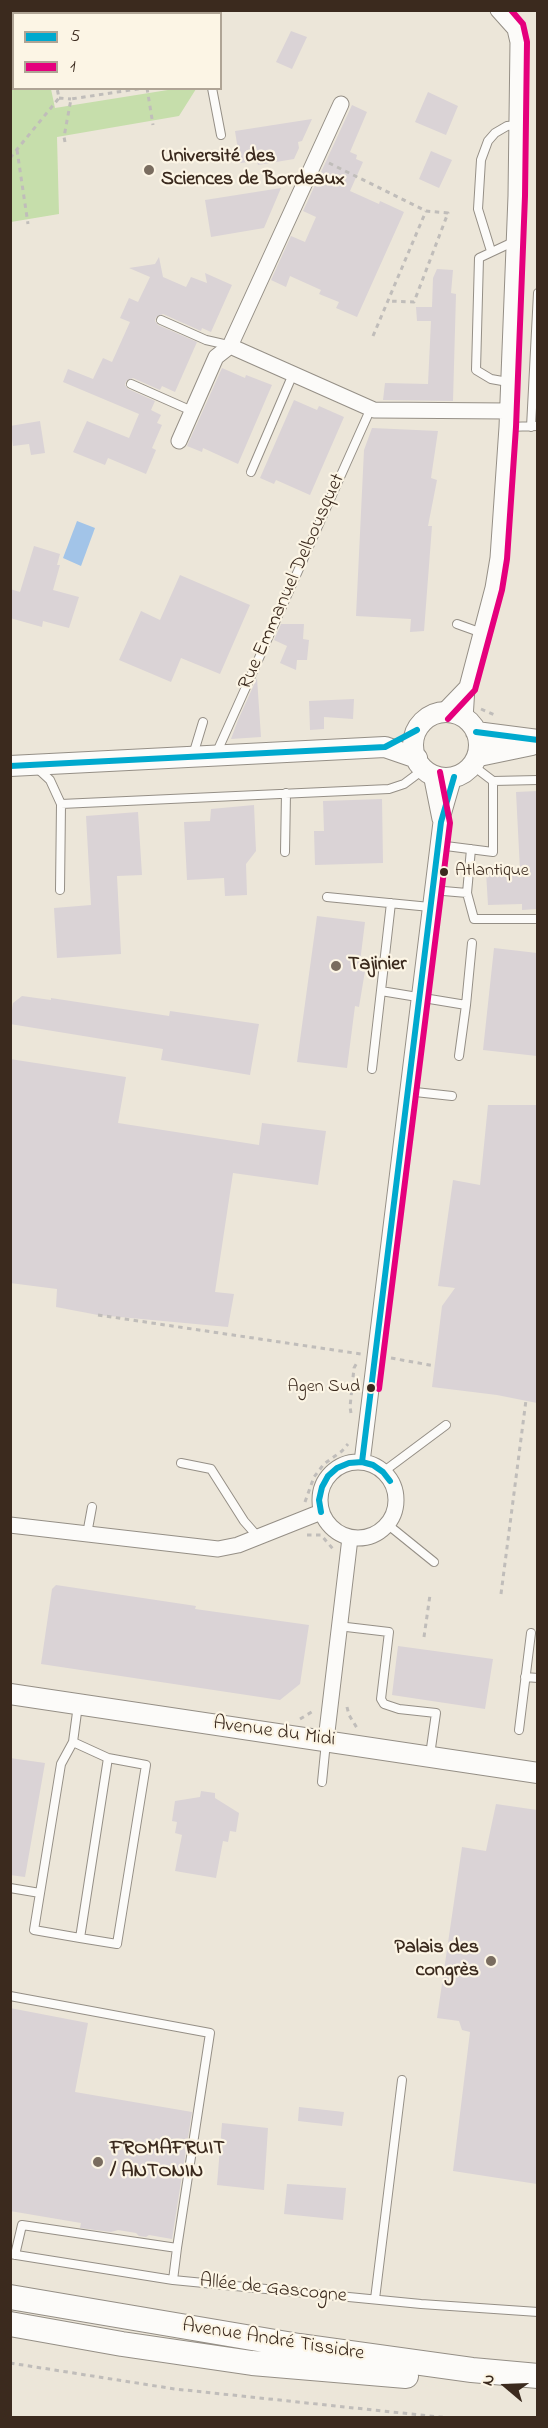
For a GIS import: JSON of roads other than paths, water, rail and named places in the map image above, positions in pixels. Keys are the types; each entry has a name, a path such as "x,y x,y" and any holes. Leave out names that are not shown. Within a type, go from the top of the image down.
{"main road":[{"name":"Avenue André Tissidre","path":"10,2297 300,2346 472,2370 537,2376"},
{"name":"Avenue André Tissidre","path":"10,2324 122,2344 252,2363 537,2385"}],"street":[{"path":"475,760 467,687 493,588 498,558 507,427 517,125 518,42 515,29 498,10"},
{"path":"179,441 216,357 230,346 341,104"},
{"path":"230,346 379,411 507,411"},
{"path":"10,766 385,747 442,713 467,687"},
{"path":"442,713 453,713 471,725 537,742"},
{"path":"417,730 414,740 441,822"},
{"path":"385,747 445,778 454,777 466,771 475,760 537,742"},
{"path":"362,1462 441,822 454,777"},
{"path":"362,1462 373,1465 383,1472 395,1491 396,1503 387,1524 370,1536 350,1538 332,1529 321,1512 321,1494 328,1476 337,1468 349,1463 362,1462"},
{"path":"10,1525 218,1549 238,1545 321,1512"},
{"path":"326,1740 350,1538"},
{"name":"Avenue du Midi","path":"10,1694 537,1773"}],"lane":[{"path":"213,90 221,135"},
{"path":"491,251 478,209 481,160 488,141 495,133 507,126 517,125"},
{"path":"508,382 491,379 476,370 479,258 513,242"},
{"path":"507,427 534,427 537,293"},
{"path":"161,320 206,340 230,346"},
{"path":"251,472 293,374"},
{"path":"131,384 192,411"},
{"name":"Rue Emmanuel Delbousquet","path":"215,755 370,408"},
{"path":"457,624 482,633"},
{"path":"193,756 202,722"},
{"path":"438,846 493,852 492,782 475,760"},
{"path":"33,765 50,780 61,804 60,890"},
{"path":"61,804 389,789 404,784 424,767"},
{"path":"492,782 537,780"},
{"path":"285,852 286,794"},
{"path":"471,849 466,893 474,919 537,918"},
{"path":"432,890 466,893"},
{"path":"327,897 430,907"},
{"path":"372,1069 391,903"},
{"path":"459,1056 472,944"},
{"path":"381,991 466,1005"},
{"path":"406,1091 452,1096"},
{"path":"383,1472 446,1425"},
{"path":"181,1463 211,1469 244,1521 258,1537"},
{"path":"87,1534 92,1507"},
{"path":"387,1524 434,1562"},
{"path":"338,1626 389,1632 381,1699 384,1704 399,1709 436,1713 430,1756"},
{"path":"519,1730 531,1633"},
{"path":"525,1677 537,1678"},
{"path":"73,1742 108,1758 146,1765 117,1944 34,1930 61,1764 73,1742 79,1704"},
{"path":"322,1782 326,1740"},
{"path":"80,1938 108,1758"},
{"path":"10,1888 40,1893"},
{"path":"10,1996 210,2033 172,2280"},
{"path":"375,2299 402,2080"},
{"path":"13,2254 22,2225 177,2248"},
{"name":"Allée de Gascogne","path":"13,2254 172,2280 537,2312"}],"water":[{"path":"77,521 95,528 81,566 63,558"}],"place":[{"name":"Université des Sciences de Bordeaux","path":"149,170"},
{"name":"Atlantique","path":"444,872"},
{"name":"Tajinier","path":"336,966"},
{"name":"Agen Sud","path":"371,1388"},
{"name":"Palais des congrès","path":"491,1961"},
{"name":"FROMAFRUIT / ANTONIN","path":"98,2162"}]}
